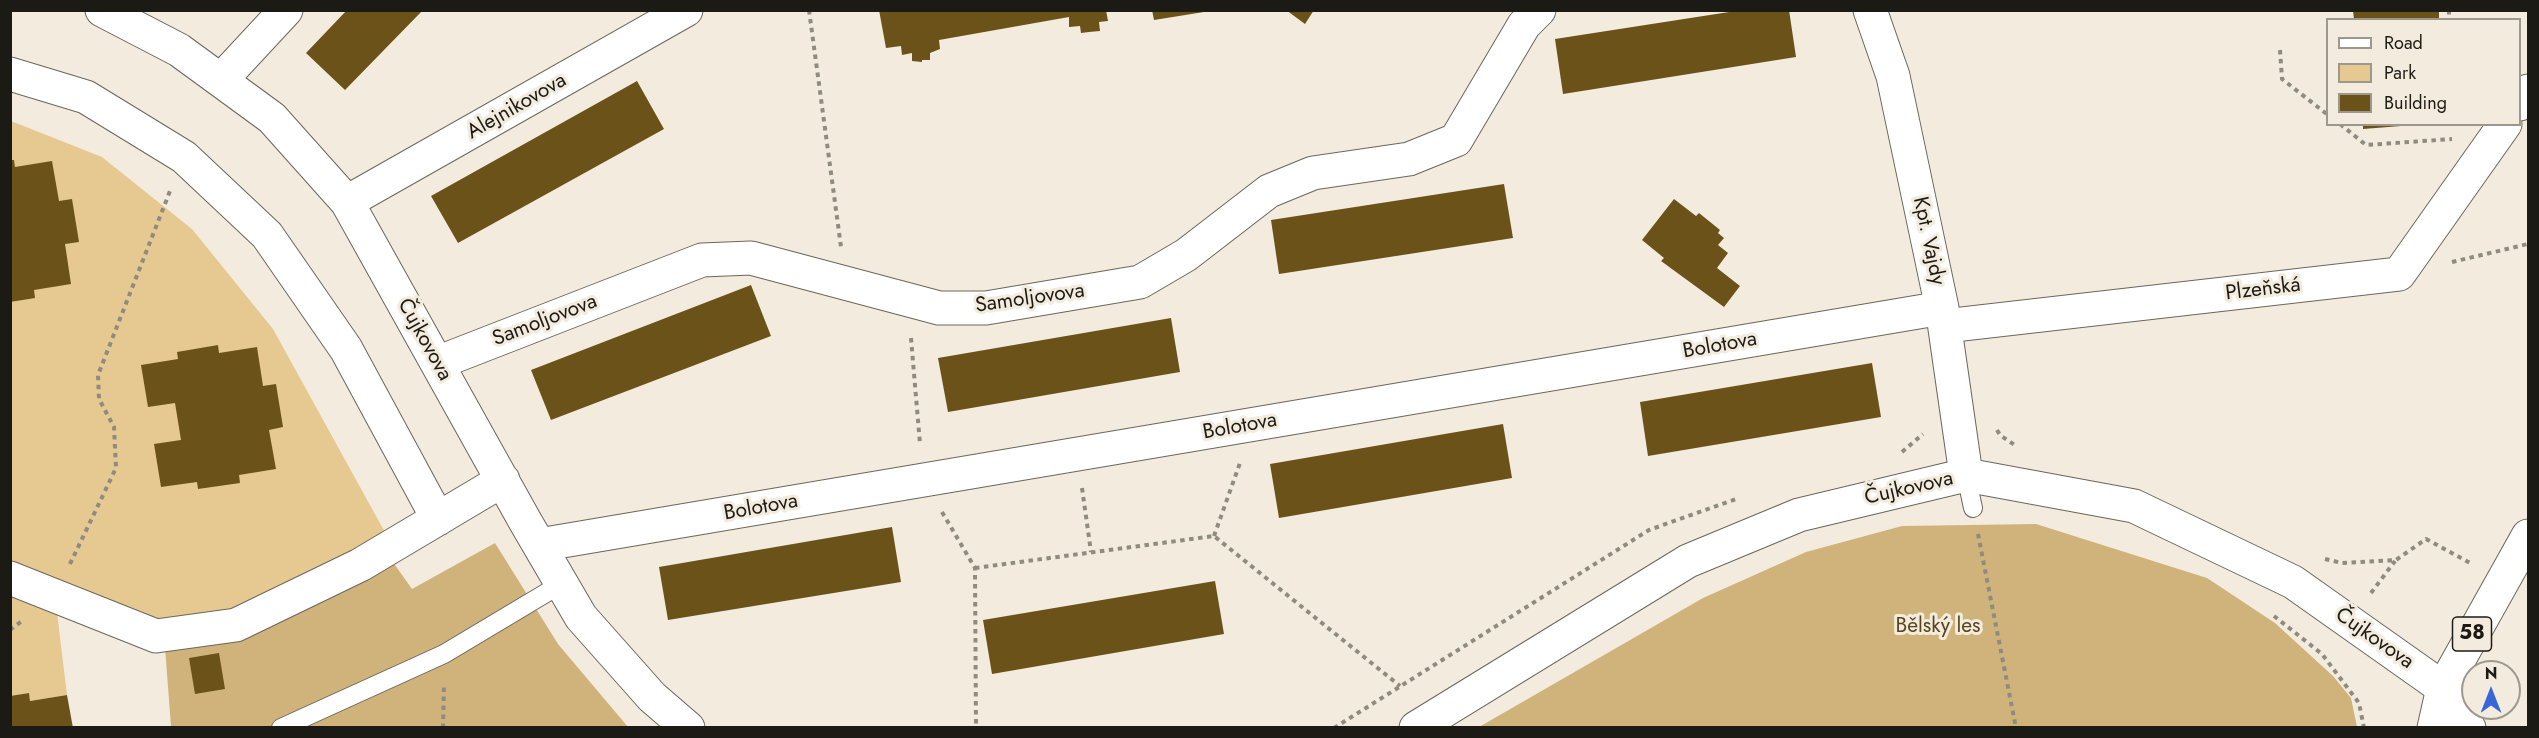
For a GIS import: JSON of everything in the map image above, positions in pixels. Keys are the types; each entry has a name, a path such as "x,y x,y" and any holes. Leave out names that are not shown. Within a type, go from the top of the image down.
{"street":[{"name":"Čujkovova","path":"102,10 179,50 272,118 347,202 502,480 582,617 652,697 688,728"},
{"path":"221,80 286,10"},
{"name":"Alejnikovova","path":"347,202 686,10"},
{"name":"Samoljovova","path":"437,363 702,260 751,258 939,308 986,308 1140,282 1186,255 1269,191 1313,173 1409,159 1456,140 1524,25 1539,10"},
{"name":"Kpt. Vajdy","path":"1870,10 1893,76 1943,317 1966,475"},
{"path":"10,74 86,97 184,157 267,235 346,349 438,519"},
{"path":"2399,274 2504,126"},
{"name":"Plzeňská","path":"1943,317 2399,274"},
{"name":"Bolotova","path":"539,545 1253,425 1943,317"},
{"name":"Čujkovova","path":"1416,728 1688,561 1799,515 1966,475 2133,506 2293,582 2443,688"},
{"path":"10,578 156,636 236,625 360,564 502,480"},
{"name":"58","path":"2434,728 2443,688 2501,581 2529,536"},
{"path":"2443,688 2469,728"}],"lane":[{"path":"1966,475 1973,508"},
{"path":"281,728 444,654 561,584"}],"path":[{"path":"809,10 846,283"},
{"path":"2280,50 2282,79 2326,113"},
{"path":"2342,126 2366,145 2459,138"},
{"path":"10,630 55,596 116,468 114,427 99,399 98,375 184,157"},
{"path":"2399,274 2529,244"},
{"path":"1214,536 1253,425"},
{"path":"1995,425 2000,435 2018,447"},
{"path":"1077,454 1092,552"},
{"path":"1973,508 2016,728"},
{"path":"975,568 1214,536 1400,686"},
{"path":"2319,557 2342,563 2396,560 2426,538 2501,581"},
{"path":"2268,611 2322,654 2360,703 2364,728"},
{"path":"443,728 444,654"}],"green space":[{"path":"11,121 102,157 192,229 273,329 392,545 360,565 156,636 55,596 67,695 30,701 29,693 11,696"},
{"name":"Bělský les","path":"2036,524 2207,578 2275,623 2333,676 2351,698 2357,727 1479,727 1703,598 1806,552 1902,526"},
{"path":"495,543 558,644 628,727 171,727 165,647 390,558 412,589"}],"building":[{"path":"347,10 423,10 345,90 306,53"},
{"path":"879,10 1106,10 1108,21 1099,22 1100,31 1081,33 1080,26 1069,27 1069,17 939,40 940,49 930,53 930,60 922,60 922,62 912,61 912,53 902,55 901,46 886,48"},
{"path":"1152,10 1204,10 1204,12 1154,20"},
{"path":"1286,10 1314,10 1305,24"},
{"path":"1742,10 1789,10 1796,57 1563,94 1555,39"},
{"path":"2353,10 2439,10 2439,18 2354,18"},
{"path":"637,81 664,129 458,243 431,196"},
{"path":"2363,126 2401,126 2363,129"},
{"path":"10,160 14,160 15,167 52,161 59,201 72,199 79,242 65,244 71,284 34,290 35,298 10,302"},
{"path":"1504,184 1513,238 1279,274 1271,220"},
{"path":"1674,199 1696,216 1699,213 1720,230 1718,233 1724,238 1718,245 1728,253 1717,268 1740,286 1724,307 1661,261 1664,258 1642,240"},
{"path":"751,285 771,336 551,420 531,370"},
{"path":"1171,318 1180,372 948,412 938,358"},
{"path":"218,345 219,353 257,347 263,386 276,384 283,427 269,430 276,469 239,475 240,483 198,489 197,482 161,487 154,444 181,440 175,403 148,407 141,365 178,359 177,352"},
{"path":"1872,363 1881,417 1648,456 1640,402"},
{"path":"1503,424 1512,478 1279,518 1270,464"},
{"path":"892,527 901,582 668,620 659,567"},
{"path":"1215,581 1224,634 992,674 983,620"},
{"path":"219,653 225,689 195,694 189,658"},
{"path":"29,693 30,701 67,695 73,728 10,728 10,696"}]}
